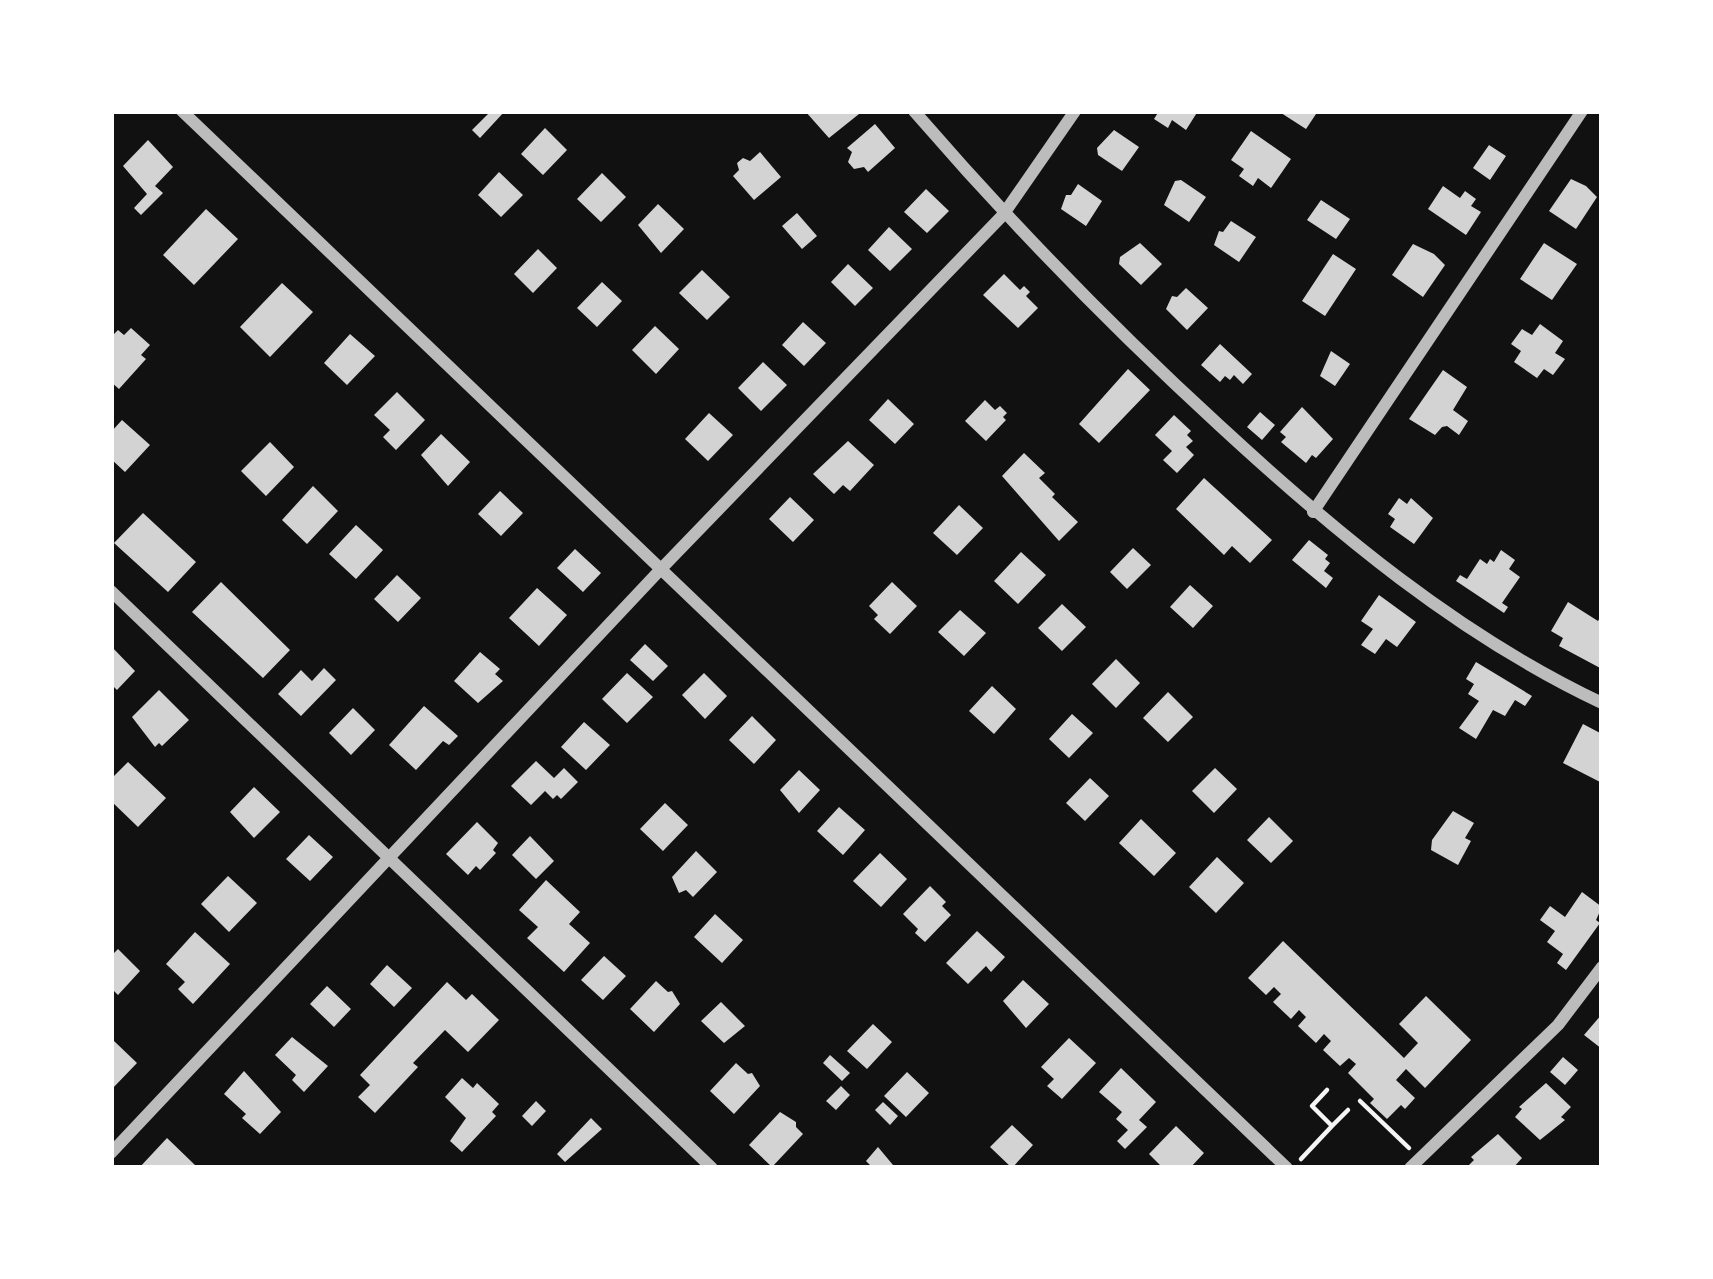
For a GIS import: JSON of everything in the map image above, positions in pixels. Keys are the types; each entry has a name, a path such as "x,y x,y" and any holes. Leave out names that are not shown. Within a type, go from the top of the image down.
{"street":[{"path":"182,111 1290,1168"},
{"path":"914,111 1004,215 1172,382 1313,512 1455,620 1602,703"},
{"path":"111,1153 660,570 1004,215 1075,111"},
{"path":"1313,512 1582,111"},
{"path":"111,591 712,1168"},
{"path":"1415,1163 1558,1024 1602,967"}],"path":[{"path":"1327,1090 1312,1106 1332,1126"},
{"path":"1360,1101 1415,1163"},
{"path":"1290,1168 1348,1110"}],"building":[{"path":"491,111 505,111 480,138 472,130"},
{"path":"805,111 857,111 859,114 829,138"},
{"path":"1159,111 1198,111 1186,130 1172,120 1168,128 1154,119"},
{"path":"1278,111 1318,111 1306,129"},
{"path":"875,124 895,148 868,172 864,167 854,169 847,148"},
{"path":"545,128 567,150 543,175 521,154"},
{"path":"1114,130 1139,147 1122,171 1098,155 1097,148"},
{"path":"1251,131 1291,159 1271,188 1258,178 1253,186 1239,176 1244,169 1231,160"},
{"path":"148,140 173,167 155,186 163,193 141,215 134,208 147,194 123,166"},
{"path":"1489,145 1506,156 1490,180 1473,168"},
{"path":"760,152 781,177 754,200 733,176 739,170 737,163 743,158 750,161"},
{"path":"499,172 523,195 501,217 478,195"},
{"path":"602,173 626,197 601,222 577,199"},
{"path":"1571,179 1597,197 1576,229 1549,211"},
{"path":"1181,180 1206,197 1189,222 1164,205 1175,181"},
{"path":"1078,184 1102,201 1086,226 1061,209 1066,195"},
{"path":"1443,186 1460,198 1465,191 1476,199 1471,206 1481,212 1466,235 1428,209"},
{"path":"926,189 949,211 927,233 904,212"},
{"path":"1321,200 1350,219 1336,239 1307,220"},
{"path":"658,204 684,229 661,253 638,225"},
{"path":"206,209 238,239 194,285 163,255"},
{"path":"797,213 817,236 802,249 782,226"},
{"path":"1231,221 1256,237 1239,262 1214,245 1219,231"},
{"path":"889,227 912,249 890,271 868,250"},
{"path":"1140,243 1162,264 1141,285 1119,264 1120,257"},
{"path":"1544,243 1577,264 1552,300 1520,279"},
{"path":"1413,244 1445,265 1423,297 1392,275"},
{"path":"538,249 557,268 533,293 514,274"},
{"path":"1333,254 1356,269 1325,316 1302,301"},
{"path":"848,264 873,288 855,306 831,282"},
{"path":"702,270 730,297 707,320 679,293"},
{"path":"1004,274 1020,290 1024,286 1030,292 1026,296 1038,308 1018,328 983,295"},
{"path":"602,282 622,301 597,327 577,308"},
{"path":"282,283 313,312 270,357 240,327"},
{"path":"1186,288 1208,308 1187,330 1166,309 1172,296"},
{"path":"803,322 826,343 804,366 782,345"},
{"path":"1540,324 1563,341 1555,353 1565,359 1553,375 1544,369 1537,378 1514,362 1521,351 1511,344 1522,329 1532,335"},
{"path":"655,326 679,349 656,374 632,350"},
{"path":"131,328 150,345 141,355 146,359 119,389 111,382 111,337"},
{"path":"350,334 375,356 347,385 324,363"},
{"path":"1220,344 1252,374 1243,384 1234,375 1220,382 1201,365"},
{"path":"1331,351 1350,364 1335,386 1320,376"},
{"path":"763,362 787,385 761,411 738,388"},
{"path":"1128,369 1150,390 1099,443 1079,424"},
{"path":"1443,370 1467,387 1453,410 1468,421 1459,435 1447,426 1435,435 1409,419"},
{"path":"397,392 425,420 396,450 383,437 390,430 374,415"},
{"path":"888,399 914,424 895,444 869,420"},
{"path":"985,400 1007,413 986,441 965,421"},
{"path":"1302,407 1333,439 1306,463 1281,442 1286,437 1280,432"},
{"path":"1260,412 1275,425 1262,440 1247,427"},
{"path":"709,413 733,435 708,461 685,439"},
{"path":"1174,415 1191,431 1187,435 1193,441 1186,447 1194,455 1177,473 1163,460 1172,451 1155,435"},
{"path":"122,420 150,445 125,472 111,459 111,432"},
{"path":"441,434 470,462 448,486 421,455"},
{"path":"848,441 874,465 850,491 843,485 834,494 813,474"},
{"path":"270,442 294,467 266,496 241,471"},
{"path":"1024,453 1045,473 1039,478 1055,494 1052,497 1078,522 1059,541 1002,476"},
{"path":"1204,478 1272,540 1250,563 1232,546 1224,555 1176,509"},
{"path":"313,486 338,511 307,544 282,520"},
{"path":"500,491 523,513 501,536 478,514"},
{"path":"790,497 814,520 793,542 769,519"},
{"path":"1399,498 1407,504 1411,498 1433,518 1414,544 1390,527 1395,519 1388,514"},
{"path":"959,505 983,528 957,555 933,533"},
{"path":"143,513 196,562 168,592 114,543"},
{"path":"356,525 383,550 356,579 329,554"},
{"path":"1309,540 1328,555 1325,559 1330,563 1324,571 1333,578 1326,588 1292,560"},
{"path":"1133,548 1151,565 1127,589 1110,572"},
{"path":"575,549 601,573 583,592 557,568"},
{"path":"1501,550 1515,560 1509,569 1520,577 1502,603 1508,607 1504,613 1456,581 1460,575 1467,579 1480,559 1494,562"},
{"path":"1021,552 1046,575 1018,604 994,581"},
{"path":"397,575 421,598 398,622 374,599"},
{"path":"221,582 290,650 263,678 192,612"},
{"path":"892,582 917,606 890,634 874,619 878,615 869,606"},
{"path":"1190,585 1213,606 1193,628 1170,607"},
{"path":"537,588 567,615 539,646 509,618"},
{"path":"1379,595 1416,622 1397,647 1386,639 1375,654 1361,645 1373,629 1361,621"},
{"path":"1568,602 1598,621 1602,614 1602,669 1559,646 1563,638 1551,631"},
{"path":"1062,604 1086,627 1062,651 1038,628"},
{"path":"960,610 986,633 964,656 938,632"},
{"path":"645,644 668,666 653,681 630,660"},
{"path":"111,646 135,671 117,690 111,684"},
{"path":"480,652 500,669 495,674 503,681 478,703 454,681"},
{"path":"1116,659 1140,683 1116,708 1092,684"},
{"path":"1476,662 1532,696 1525,706 1515,700 1505,716 1493,710 1476,739 1459,728 1479,701 1468,694 1474,684 1466,679"},
{"path":"324,668 336,680 301,716 278,694 301,670 312,681"},
{"path":"627,673 653,697 627,723 602,699"},
{"path":"704,673 727,696 705,719 682,695"},
{"path":"992,686 1016,709 994,734 969,711"},
{"path":"159,690 189,720 155,747 132,717"},
{"path":"1168,692 1193,717 1168,742 1143,718"},
{"path":"424,706 458,736 449,745 443,741 416,770 389,745"},
{"path":"353,708 375,730 351,755 329,733"},
{"path":"1072,714 1093,733 1069,758 1049,739"},
{"path":"752,716 776,740 754,764 729,740"},
{"path":"584,722 610,745 586,770 561,747"},
{"path":"1583,724 1602,734 1602,783 1563,763"},
{"path":"536,761 554,778 564,768 578,782 561,799 545,791 531,805 511,786"},
{"path":"128,762 166,798 138,827 111,801 111,779"},
{"path":"1215,768 1237,789 1214,813 1192,791"},
{"path":"799,770 820,790 799,813 780,790"},
{"path":"1090,778 1109,796 1085,821 1066,803"},
{"path":"254,787 280,812 254,838 230,812"},
{"path":"665,803 688,825 663,851 640,829"},
{"path":"839,807 865,830 843,855 817,831"},
{"path":"1453,811 1474,823 1465,838 1471,841 1458,865 1431,850 1432,840"},
{"path":"1269,817 1293,841 1271,863 1247,840"},
{"path":"1141,819 1176,853 1154,876 1119,843"},
{"path":"477,822 498,843 496,853 468,875 446,854"},
{"path":"309,835 333,857 310,881 286,859"},
{"path":"530,836 554,861 536,879 512,855"},
{"path":"696,851 717,872 693,897 686,890 679,893 672,877"},
{"path":"880,853 907,879 881,907 853,881"},
{"path":"1217,857 1244,883 1216,913 1189,887"},
{"path":"228,876 257,903 229,932 201,904"},
{"path":"546,880 580,912 569,924 590,943 564,972 527,938 538,927 519,910"},
{"path":"930,886 951,915 925,942 903,914"},
{"path":"1582,892 1602,907 1596,920 1600,923 1566,970 1557,963 1563,954 1547,942 1555,931 1540,920 1550,906 1565,917"},
{"path":"715,914 743,940 722,963 694,937"},
{"path":"977,931 1005,957 991,972 986,966 968,984 946,963"},
{"path":"195,932 230,964 193,1004 178,989 185,982 166,964"},
{"path":"1283,941 1404,1058 1418,1043 1399,1024 1426,996 1471,1040 1425,1088 1406,1069 1396,1080 1415,1098 1387,1119 1348,1073 1356,1064 1349,1058 1340,1066 1323,1050 1331,1041 1324,1034 1316,1043 1298,1026 1306,1017 1299,1010 1291,1019 1273,1002 1281,994 1274,987 1266,995 1248,978"},
{"path":"118,949 140,971 118,995 111,988 111,956"},
{"path":"604,956 626,976 603,1000 581,980"},
{"path":"387,965 412,988 394,1007 370,984"},
{"path":"1023,980 1049,1004 1026,1028 1003,1001"},
{"path":"656,981 672,991 680,1004 654,1032 630,1009"},
{"path":"447,982 466,1000 472,994 499,1020 468,1052 445,1030 375,1113 358,1097 370,1085 360,1075"},
{"path":"327,986 351,1009 334,1027 310,1004"},
{"path":"721,1002 745,1026 724,1043 701,1021"},
{"path":"1602,1014 1602,1049 1584,1035"},
{"path":"873,1024 892,1042 867,1069 847,1051"},
{"path":"292,1037 328,1066 304,1092 292,1080 296,1075 275,1055"},
{"path":"1069,1038 1096,1063 1062,1099 1047,1086 1054,1079 1041,1067"},
{"path":"114,1041 137,1063 111,1090 111,1044"},
{"path":"830,1055 850,1073 842,1081 823,1063"},
{"path":"1563,1057 1578,1070 1565,1085 1550,1072"},
{"path":"736,1063 752,1073 760,1086 734,1114 710,1091"},
{"path":"1121,1068 1156,1102 1139,1120 1147,1127 1125,1149 1117,1141 1128,1130 1116,1119 1122,1112 1099,1092"},
{"path":"244,1071 281,1112 260,1134 224,1094"},
{"path":"907,1072 929,1093 906,1117 884,1096"},
{"path":"462,1078 473,1088 477,1083 499,1104 492,1112 496,1116 462,1152 450,1141 466,1118 445,1097"},
{"path":"1546,1083 1571,1107 1561,1117 1565,1120 1540,1140 1515,1117 1519,1107"},
{"path":"841,1086 850,1095 836,1110 826,1101"},
{"path":"536,1101 546,1111 532,1126 522,1116"},
{"path":"883,1102 898,1116 890,1125 875,1110"},
{"path":"780,1112 796,1122 803,1134 772,1167 749,1145"},
{"path":"591,1118 602,1129 565,1162 557,1154"},
{"path":"1012,1125 1033,1145 1012,1168 990,1147"},
{"path":"1176,1126 1204,1153 1190,1168 1163,1168 1149,1154"},
{"path":"1498,1134 1522,1158 1513,1168 1466,1168 1474,1160 1471,1157"},
{"path":"167,1138 195,1165 139,1168"},
{"path":"878,1147 893,1165 890,1168 873,1168 866,1161"}]}
